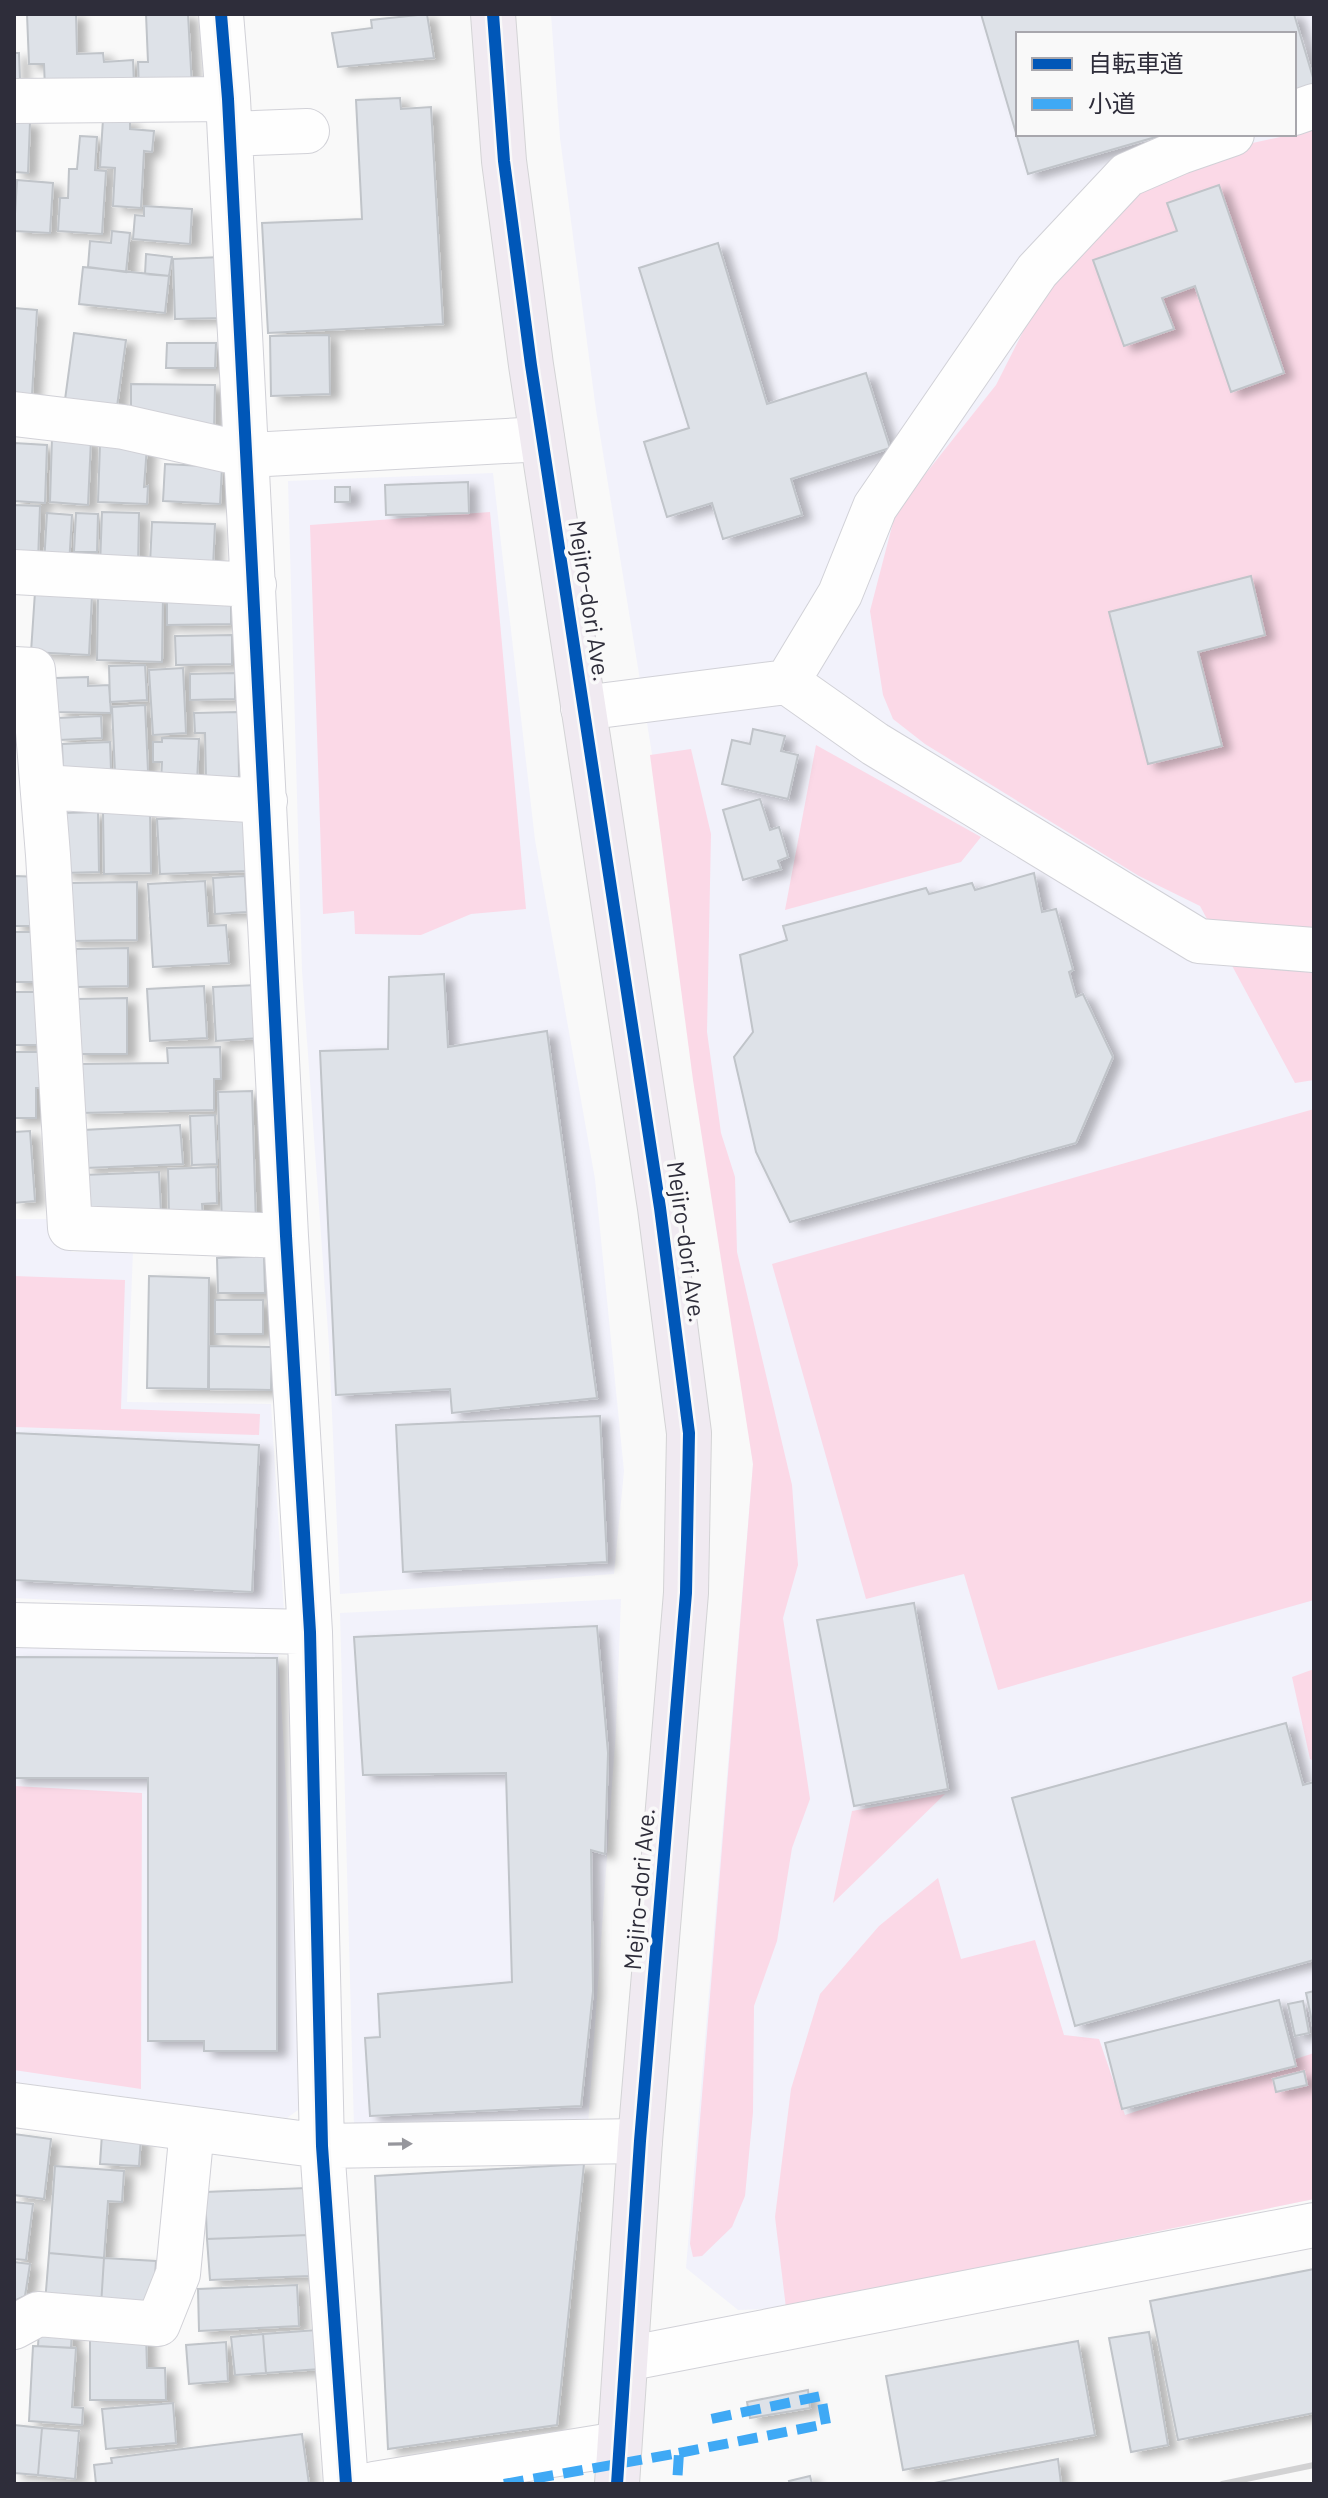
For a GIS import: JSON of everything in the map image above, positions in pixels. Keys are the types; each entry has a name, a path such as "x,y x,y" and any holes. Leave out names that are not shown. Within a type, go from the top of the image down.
{"main road":[{"name":"Mejiro-dori Ave.","path":"493,14 504,161 542,439 660,1208 689,1433 686,1593 640,2141 618,2464"}],"street":[{"path":"221,14 248,455 286,1236 310,1632 322,2146 346,2484"},
{"path":"14,101 229,116 307,131"},
{"path":"787,682 840,594 875,507 1037,271 1127,175 1226,136"},
{"path":"14,414 124,427 248,455 542,439"},
{"path":"14,572 254,585"},
{"path":"14,669 33,670 43,787 31,855 70,1228 286,1236"},
{"path":"583,708 787,682 875,744 1199,941 1314,950"},
{"path":"43,787 265,801"},
{"path":"14,1625 310,1632"},
{"path":"14,2105 322,2146 640,2141"},
{"path":"14,2327 38,2314 158,2324 178,2274 192,2129"},
{"path":"626,2359 1314,2225"},
{"path":"374,2484 618,2464"}],"shaded area":[{"path":"551,14 1314,14 1314,2199 786,2308 738,2310 686,2268 753,1464 675,895 596,410 560,138"},
{"path":"1314,123 1314,1080 1295,1083 1200,906 1139,876 925,744 893,719 883,695 870,611 896,511 996,385 1040,298 1142,167 1296,136 1296,133"},
{"path":"493,473 535,840 595,1179 624,1471 614,1574 340,1594 329,1346 302,971 288,481"},
{"path":"490,512 526,909 471,914 421,935 355,934 354,911 323,914 310,525"},
{"path":"816,745 981,837 961,862 785,910"},
{"path":"691,749 711,834 707,1032 721,1133 735,1177 737,1252 792,1485 798,1565 783,1618 810,1799 792,1848 777,1941 754,2006 753,2112 745,2196 732,2227 702,2256 693,2257 690,2244 753,1464 693,1080 650,755"},
{"path":"1314,1109 1314,1600 998,1690 964,1574 866,1599 772,1264"},
{"path":"14,1219 53,1219 55,1237 72,1252 133,1251 127,1402 271,1404 284,1612 14,1598"},
{"path":"14,1276 125,1280 121,1409 260,1414 259,1435 14,1427"},
{"path":"621,1599 616,1730 588,2125 354,2128 340,1613"},
{"path":"14,1640 278,1648 305,2105 287,2118 14,2082"},
{"path":"1314,1669 1314,1761 1310,1759 1292,1677"},
{"path":"14,1786 142,1793 141,2089 14,2070"},
{"path":"945,1794 833,1903 852,1811"},
{"path":"938,1878 961,1959 1035,1940 1064,2035 1099,2039 1125,2115 1314,2053 1314,2199 786,2308 775,2217 791,2089 820,1994 879,1926"}],"building":[{"path":"27,14 76,14 77,54 103,53 104,62 133,60 134,85 45,89 44,64 29,64"},
{"path":"146,14 188,14 192,88 139,90 138,62 148,62"},
{"path":"427,14 434,58 338,67 332,33 372,28 371,20"},
{"path":"981,14 1294,14 1314,81 1314,91 1296,96 1296,32 1016,32 1016,133"},
{"path":"14,53 19,53 20,79 14,79"},
{"path":"400,98 401,109 431,107 443,324 268,333 262,223 362,219 356,100"},
{"path":"103,119 130,121 130,129 154,131 152,152 144,151 141,208 113,206 115,168 100,167"},
{"path":"14,121 30,122 28,173 14,172"},
{"path":"80,136 97,137 95,170 106,171 102,234 58,231 60,198 68,198 69,169 77,169"},
{"path":"1017,136 1159,136 1028,174"},
{"path":"17,180 53,183 50,233 14,231"},
{"path":"1219,185 1284,373 1231,392 1195,286 1162,298 1174,329 1124,346 1093,260 1177,231 1167,203"},
{"path":"144,206 192,209 190,244 133,239 135,215 144,216"},
{"path":"112,231 130,233 126,272 88,267 90,241 111,243"},
{"path":"718,243 767,404 866,373 890,448 791,479 802,515 723,539 712,503 667,517 644,442 689,428 639,268"},
{"path":"146,254 172,257 169,276 145,274"},
{"path":"221,257 224,318 175,319 173,259"},
{"path":"83,267 169,276 165,313 79,304"},
{"path":"14,308 37,310 32,395 14,394"},
{"path":"74,333 126,340 116,414 64,407"},
{"path":"329,335 330,394 271,396 270,336"},
{"path":"167,343 216,343 215,368 166,368"},
{"path":"131,384 215,385 214,431 131,419"},
{"path":"52,437 91,439 88,505 50,502"},
{"path":"14,443 47,445 45,503 14,501"},
{"path":"100,444 147,446 144,487 148,486 147,504 98,502"},
{"path":"165,464 222,467 220,504 163,501"},
{"path":"468,482 469,513 386,515 385,485"},
{"path":"335,487 350,487 350,502 335,502"},
{"path":"14,505 40,506 38,561 14,560"},
{"path":"102,512 139,513 138,567 100,566"},
{"path":"47,513 72,515 69,565 44,564"},
{"path":"76,513 98,514 97,552 74,552"},
{"path":"152,522 215,524 213,567 150,564"},
{"path":"1251,576 1265,635 1198,652 1222,746 1148,764 1109,612"},
{"path":"35,592 92,595 89,655 31,652"},
{"path":"98,594 163,596 162,662 97,660"},
{"path":"231,596 231,624 167,625 167,597"},
{"path":"232,635 232,664 176,665 175,636"},
{"path":"145,665 147,700 110,702 109,666"},
{"path":"183,668 186,733 153,735 149,670"},
{"path":"235,673 235,699 190,700 190,674"},
{"path":"88,677 88,686 109,685 111,713 57,712 55,678"},
{"path":"145,705 148,771 115,773 112,707"},
{"path":"238,712 239,777 206,778 205,733 195,733 194,713"},
{"path":"101,716 102,738 59,740 57,718"},
{"path":"753,729 785,736 781,751 798,755 788,799 722,784 732,740 750,744"},
{"path":"162,738 199,739 197,783 161,781 162,762 153,762 153,742 162,742"},
{"path":"110,742 111,770 63,773 62,744"},
{"path":"760,799 770,830 779,827 788,857 778,861 781,869 743,880 723,810"},
{"path":"98,812 99,872 63,873 62,813"},
{"path":"150,812 151,873 104,874 103,813"},
{"path":"246,816 248,871 160,874 157,819"},
{"path":"1034,873 1042,912 1056,909 1073,970 1069,972 1076,997 1083,994 1113,1057 1076,1143 790,1222 756,1152 734,1057 753,1032 740,955 787,940 783,926 926,888 929,894 972,883 975,890"},
{"path":"14,876 42,877 42,926 14,926"},
{"path":"245,876 247,912 215,914 213,878"},
{"path":"205,881 208,926 226,925 229,963 153,967 148,884"},
{"path":"137,882 137,940 69,941 68,883"},
{"path":"14,932 38,932 37,982 14,982"},
{"path":"128,948 128,986 76,987 76,949"},
{"path":"444,974 448,1047 547,1031 597,1398 452,1413 450,1389 336,1395 320,1051 388,1049 389,977"},
{"path":"257,985 260,1038 216,1041 213,987"},
{"path":"204,986 207,1038 150,1041 147,989"},
{"path":"14,992 42,992 42,1045 14,1045"},
{"path":"127,998 127,1054 76,1054 75,999"},
{"path":"220,1047 221,1079 214,1079 214,1110 80,1113 79,1064 168,1063 167,1048"},
{"path":"14,1052 46,1052 46,1088 36,1088 36,1118 14,1118"},
{"path":"252,1091 256,1225 222,1226 218,1092"},
{"path":"215,1115 217,1164 192,1165 190,1116"},
{"path":"180,1125 183,1164 85,1168 83,1130"},
{"path":"30,1131 35,1201 14,1203 14,1132"},
{"path":"216,1167 217,1203 202,1204 203,1218 169,1218 168,1169"},
{"path":"159,1172 161,1213 85,1212 83,1175"},
{"path":"264,1256 265,1293 218,1293 217,1258"},
{"path":"149,1276 209,1278 208,1389 147,1388"},
{"path":"215,1300 263,1300 263,1334 215,1334"},
{"path":"209,1346 272,1347 271,1390 209,1389"},
{"path":"600,1416 607,1562 403,1572 396,1425"},
{"path":"14,1433 259,1445 252,1592 14,1580"},
{"path":"914,1603 948,1789 854,1806 817,1620"},
{"path":"597,1626 608,1753 605,1854 591,1850 593,1991 581,2106 370,2116 365,2038 380,2037 378,1994 512,1982 506,1773 363,1775 354,1637"},
{"path":"14,1657 277,1658 277,2051 204,2051 204,2041 148,2041 148,1778 14,1778"},
{"path":"1286,1723 1303,1785 1314,1782 1314,1960 1075,2026 1012,1798"},
{"path":"1314,1991 1314,2031 1306,1993"},
{"path":"1279,2000 1296,2066 1122,2109 1105,2043"},
{"path":"1303,2001 1309,2033 1295,2036 1288,2004"},
{"path":"1304,2071 1307,2085 1276,2092 1273,2079"},
{"path":"14,2134 51,2139 44,2199 14,2195"},
{"path":"102,2134 141,2137 139,2166 100,2164"},
{"path":"584,2164 557,2425 388,2449 375,2176"},
{"path":"55,2166 124,2171 122,2202 108,2201 104,2258 49,2253"},
{"path":"306,2188 308,2235 207,2239 205,2192"},
{"path":"14,2202 33,2204 26,2260 14,2259"},
{"path":"308,2235 310,2276 210,2280 207,2239"},
{"path":"49,2253 104,2258 101,2306 45,2303"},
{"path":"104,2258 156,2261 153,2310 101,2306"},
{"path":"14,2262 30,2264 25,2296 14,2301"},
{"path":"1314,2269 1314,2413 1178,2440 1150,2301"},
{"path":"297,2285 299,2326 199,2331 198,2289"},
{"path":"39,2329 72,2330 71,2348 38,2346"},
{"path":"317,2330 320,2369 266,2373 263,2334"},
{"path":"1149,2332 1168,2445 1131,2452 1109,2338"},
{"path":"146,2333 147,2368 165,2368 166,2400 90,2400 90,2334"},
{"path":"263,2334 266,2373 235,2375 231,2337"},
{"path":"1078,2341 1095,2435 903,2470 886,2376"},
{"path":"226,2342 228,2381 189,2384 186,2345"},
{"path":"33,2346 76,2348 72,2407 83,2408 82,2425 29,2421"},
{"path":"808,2390 810,2408 750,2418 747,2402"},
{"path":"173,2403 176,2443 106,2449 102,2409"},
{"path":"14,2425 42,2428 38,2475 14,2473"},
{"path":"42,2428 79,2431 75,2479 38,2475"},
{"path":"302,2434 309,2484 96,2484 94,2465 112,2463 111,2458"},
{"path":"1058,2459 1061,2484 929,2484"},
{"path":"810,2476 812,2484 790,2484 789,2481"}],"railway":[{"path":"1222,2484 1314,2465"}],"marked path":[{"path":"679,2453 826,2424 821,2396 706,2420"},
{"path":"504,2484 679,2453 677,2484"}],"cycle path":[{"path":"221,14 310,1632 322,2146 346,2484"},
{"path":"493,14 504,161 531,365 660,1208 689,1433 686,1593 640,2141 617,2484"}]}
